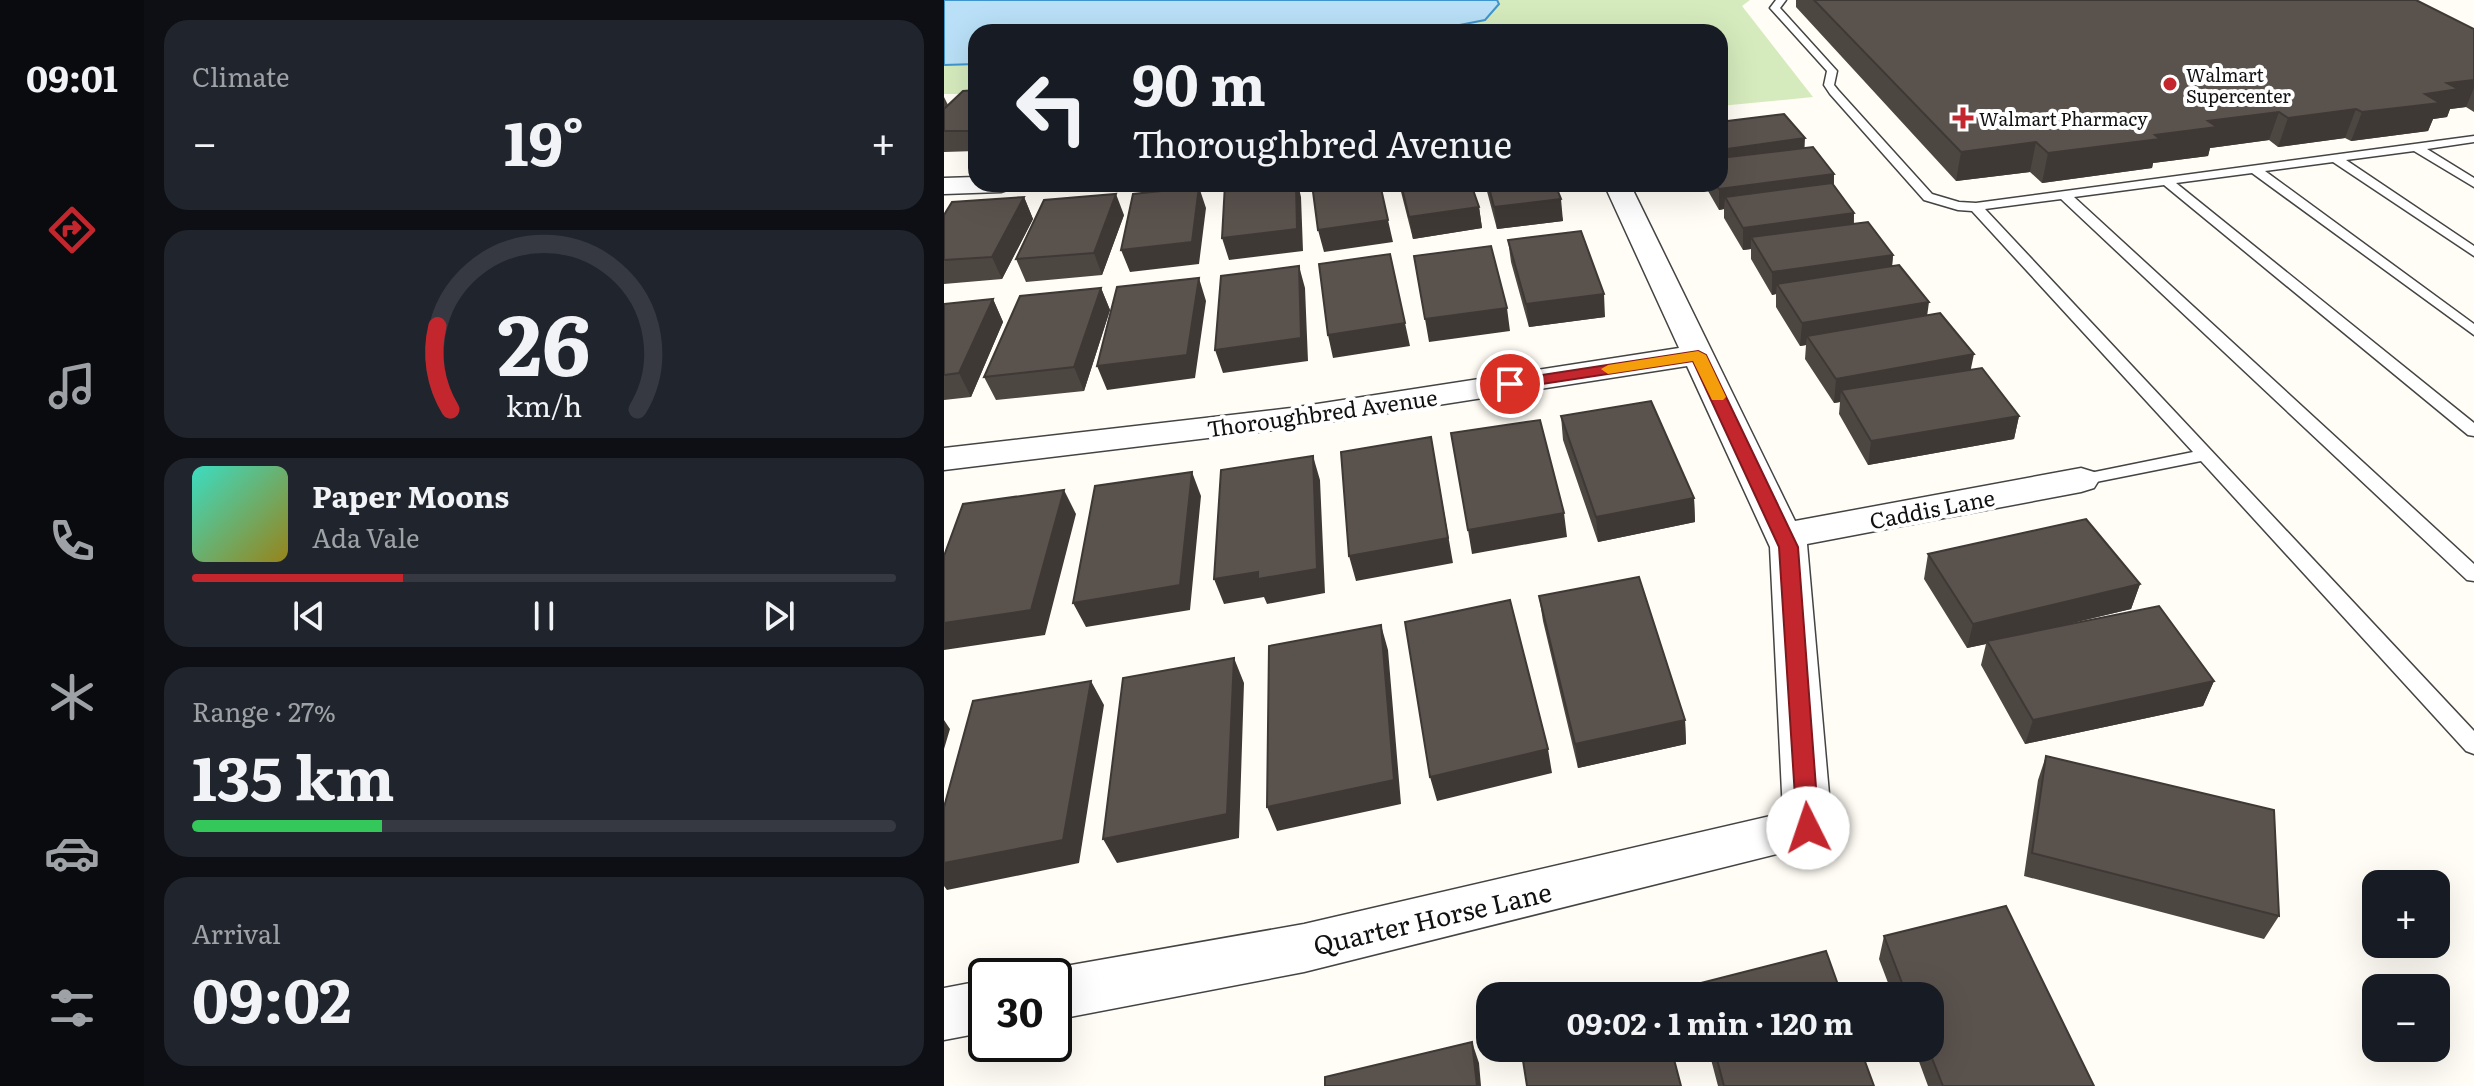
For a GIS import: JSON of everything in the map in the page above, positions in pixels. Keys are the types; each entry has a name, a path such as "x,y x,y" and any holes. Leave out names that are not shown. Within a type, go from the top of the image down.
{"street":[{"path":"944,186 968,185"},
{"path":"1621,192 1784,536"},
{"name":"Thoroughbred Avenue","path":"944,459 1291,418 1698,355"},
{"name":"Caddis Lane","path":"1784,536 2081,480"},
{"name":"Quarter Horse Lane","path":"1072,991 1304,948 1808,828 1789,547 1784,536"},
{"path":"944,1014 968,1009"}],"lane":[{"path":"1781,0 1775,8 1832,71 1829,85 1834,92 1928,197 1958,206 1976,207 2474,139"},
{"path":"2416,147 2474,183"},
{"path":"2335,158 2474,252"},
{"path":"2254,169 2474,331"},
{"path":"2166,181 2474,431"},
{"path":"2064,195 2474,575"},
{"path":"1976,207 2474,745"},
{"path":"2081,480 2205,455"}],"green space":[{"path":"944,0 1750,0 1742,6 1813,97 1728,105 1728,24 968,24 968,94 944,94"}],"water":[{"path":"944,0 1497,0 1499,4 1485,20 1465,24 968,24 968,64 944,65"}],"building":[{"name":"Walmart Supercenter","path":"1814,0 2416,0 2474,29 2474,80 2447,83 2459,89 2425,94 2440,103 2288,118 2279,112 2208,121 2217,127 2155,135 2160,139 2048,153 2036,142 1961,152"},
{"path":"963,91 968,91 968,131 944,131 944,109"},
{"path":"1784,114 1805,138 1728,149 1728,121"},
{"path":"1813,147 1834,174 1728,188 1728,157"},
{"path":"1832,183 1854,213 1743,228 1725,197"},
{"path":"1198,192 1192,242 1121,250 1133,194"},
{"path":"1225,192 1296,192 1297,229 1222,238"},
{"path":"1313,192 1382,192 1388,220 1318,230"},
{"path":"1403,192 1474,192 1479,207 1409,217"},
{"path":"1490,192 1558,192 1561,199 1494,207"},
{"path":"1116,194 1094,253 1016,259 1044,200"},
{"path":"1024,197 992,257 944,260 944,215 952,202"},
{"path":"1868,222 1893,255 1772,272 1751,237"},
{"path":"1581,231 1604,294 1526,304 1508,240"},
{"path":"1491,246 1507,308 1425,319 1414,256"},
{"path":"1390,254 1405,323 1328,335 1319,264"},
{"path":"1899,265 1929,302 1802,323 1777,284"},
{"path":"1299,266 1301,338 1215,350 1221,276"},
{"path":"1199,278 1187,355 1097,366 1117,287"},
{"path":"1101,288 1074,367 984,377 1020,296"},
{"path":"993,299 959,373 944,375 944,304"},
{"path":"1940,313 1974,354 1836,379 1807,336"},
{"path":"1982,368 2019,416 1871,441 1841,390"},
{"path":"1651,401 1694,498 1596,517 1561,416"},
{"path":"1540,420 1564,513 1468,530 1451,433"},
{"path":"1431,437 1448,538 1349,556 1341,452"},
{"path":"1313,456 1317,569 1258,579 1258,572 1214,579 1221,470"},
{"path":"1192,472 1180,585 1073,603 1095,486"},
{"path":"1064,490 1031,610 944,623 944,556 963,504"},
{"path":"2086,519 2140,584 1973,624 1928,554"},
{"path":"1639,577 1685,720 1575,744 1539,596"},
{"path":"1510,600 1548,749 1430,777 1405,622"},
{"path":"2159,606 2214,681 2033,720 1987,641"},
{"path":"1381,625 1394,780 1267,807 1269,646"},
{"path":"1234,658 1227,814 1103,839 1123,678"},
{"path":"1091,681 1063,840 944,863 944,807 973,701"},
{"path":"2046,756 2274,810 2279,916 2032,853"},
{"path":"2006,906 2094,1086 1943,1086 1934,1062 1944,1062 1944,982 1902,982 1884,936"},
{"path":"1826,951 1837,982 1705,982"},
{"path":"1472,1042 1477,1086 1325,1086 1325,1077"},
{"path":"1523,1062 1675,1062 1681,1086 1527,1086"},
{"path":"1718,1062 1865,1062 1874,1086 1724,1086"}],"slow traffic":[{"path":"1608,369 1698,355 1718,397"}],"place":[{"name":"Walmart Supercenter","path":"2170,84"},
{"name":"Walmart Pharmacy","path":"1963,118"}],"route":[{"path":"1510,384 1698,355 1789,547 1808,828"}]}
